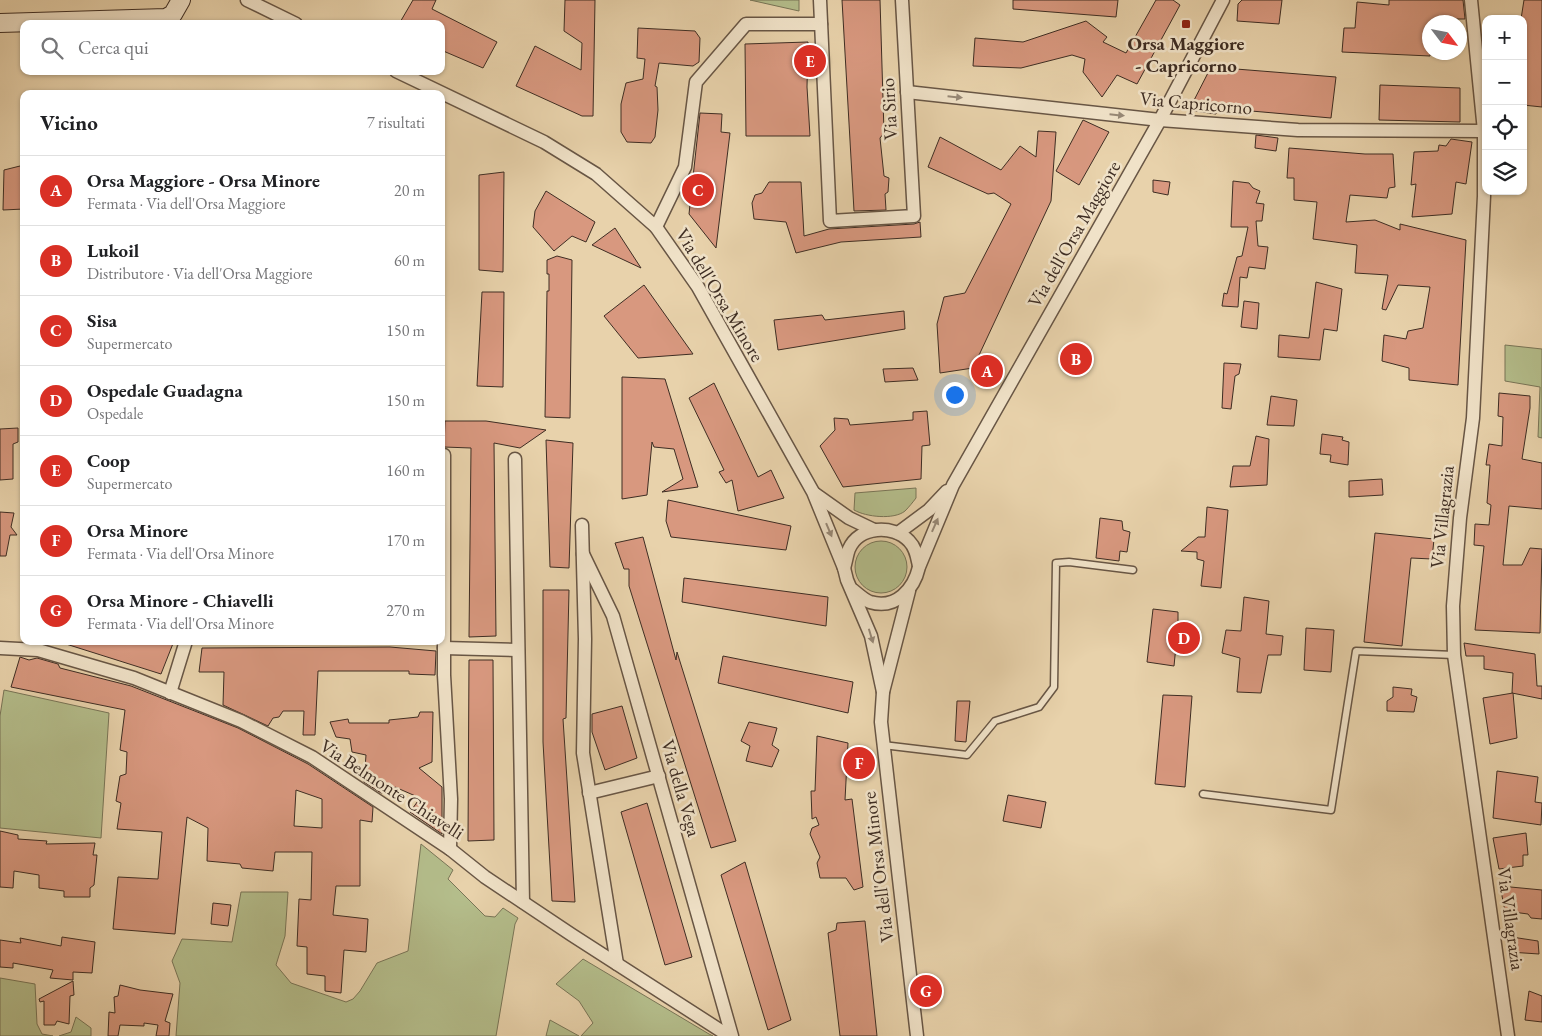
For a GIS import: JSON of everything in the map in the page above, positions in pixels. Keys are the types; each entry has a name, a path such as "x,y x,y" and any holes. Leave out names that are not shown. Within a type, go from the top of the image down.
{"street":[{"path":"100,20 166,18 173,14 181,0"},
{"path":"247,0 288,20"},
{"path":"656,227 685,167 696,82 746,24 821,24 820,0"},
{"name":"Via Sirio","path":"821,24 830,221 914,216 902,0"},
{"name":"Via dell'Orsa Maggiore","path":"953,485 1160,120 1223,0"},
{"name":"Via Villagrazia","path":"1471,0 1482,111"},
{"path":"0,23 20,22"},
{"name":"Via dell'Orsa Minore","path":"404,75 436,90"},
{"name":"Via Capricorno","path":"907,92 1160,120 1298,130 1482,131"},
{"name":"Via dell'Orsa Minore","path":"445,95 544,142 596,174 656,227 698,287 813,492 844,568"},
{"name":"Via Villagrazia","path":"1484,150 1479,325 1473,418 1460,518 1453,606 1454,655 1508,1036"},
{"path":"515,459 523,902"},
{"path":"898,533 928,510 953,485"},
{"path":"853,590 869,601 884,604 904,596 909,591 916,580 919,566 953,485"},
{"path":"813,492 849,518 874,530"},
{"path":"582,524 585,640 583,753 617,964"},
{"path":"883,692 872,636 847,580 844,568 850,548 861,535 883,529 898,533 909,541 916,551 919,566"},
{"name":"Via della Vega","path":"582,554 613,616 730,1036"},
{"path":"883,692 909,591"},
{"path":"170,693 185,645"},
{"name":"Via Belmonte Chiavelli","path":"0,648 38,650 134,678 241,721 312,757 450,849 486,877 523,902 730,1036"},
{"path":"450,849 451,800 444,648 518,650"},
{"name":"Via dell'Orsa Minore","path":"883,692 881,722 883,745 917,1036"},
{"path":"589,793 658,776"}],"lane":[{"path":"883,745 967,755 995,721 1039,707 1054,687 1056,563 1069,562 1133,570"},
{"path":"1203,794 1331,810 1356,651 1454,655"}],"green space":[{"path":"750,0 799,0 799,11"},
{"path":"1505,345 1542,349 1542,438 1538,437 1540,387 1505,381"},
{"path":"916,488 916,498 900,514 880,516 854,510 855,493"},
{"path":"876,541 886,541 900,548 907,562 907,572 900,586 886,593 876,593 866,589 859,582 855,572 855,562 859,552 866,545"},
{"path":"4,690 109,713 101,838 0,828 0,716"},
{"path":"421,844 453,870 448,879 485,916 495,917 503,908 518,918 515,924 496,1036 176,1036 180,983 172,961 182,939 232,942 241,892 288,892 285,936 276,965 291,983 346,1002 353,999 377,963 408,951"},
{"path":"583,959 713,1036 581,1036 593,1023 579,1001 556,984"},
{"path":"0,978 35,984 37,1024 42,1034 53,1036 0,1036"},
{"path":"76,1017 91,1028 91,1036 59,1036 71,1032"},
{"path":"550,1020 579,1036 546,1036"}],"building":[{"path":"413,0 436,0 432,9 497,42 483,68 445,52 445,20 401,20"},
{"path":"565,0 595,0 593,116 582,116 516,86 535,46 581,70 582,43 564,31"},
{"path":"842,0 880,0 884,133 880,138 884,176 889,178 888,192 885,194 886,210 854,211"},
{"path":"1013,0 1118,0 1116,17 1013,9"},
{"path":"1156,0 1173,0 1180,5 1137,84 1117,75 1102,97 1083,72 1085,59 1072,55 1021,68 973,66 975,38 1023,42 1086,21 1107,37 1103,42 1126,53"},
{"path":"1242,0 1282,0 1279,24 1237,21 1238,4"},
{"path":"1389,0 1463,0 1465,15 1422,15 1422,56 1342,52 1344,28 1355,28 1357,2 1389,5"},
{"path":"1524,0 1542,0 1542,107 1527,105 1527,15 1522,15"},
{"path":"638,28 695,31 700,38 699,62 693,66 659,63 655,86 657,87 658,110 655,137 651,143 627,142 621,132 621,104 626,83 643,79 645,59 637,58"},
{"path":"808,42 807,87 810,136 746,136 745,44"},
{"path":"1211,67 1336,77 1331,118 1217,108 1216,114 1189,110"},
{"path":"1380,85 1460,88 1460,122 1379,120"},
{"path":"700,113 722,114 721,132 730,133 716,248 689,214"},
{"path":"1083,120 1109,132 1079,185 1056,171"},
{"path":"1038,131 1056,132 1051,201 973,368 940,373 937,324 944,297 965,293 1011,204 994,193 988,194 928,167 940,137 1001,170 1020,146 1036,157"},
{"path":"1256,135 1278,138 1276,151 1255,148"},
{"path":"1451,139 1472,142 1466,184 1456,182 1452,214 1412,217 1416,184 1411,185 1414,152 1438,151 1439,145 1446,146"},
{"path":"1289,148 1365,154 1393,154 1395,187 1389,188 1387,198 1350,195 1346,222 1375,220 1400,230 1400,224 1466,240 1458,385 1409,380 1409,368 1382,361 1384,335 1406,339 1408,331 1423,328 1430,287 1398,285 1386,310 1382,309 1388,275 1355,273 1357,245 1313,239 1317,202 1294,200 1294,178 1287,178"},
{"path":"20,166 20,209 3,210 4,170"},
{"path":"504,172 503,272 479,270 479,175"},
{"path":"1153,180 1170,182 1168,195 1153,192"},
{"path":"1233,181 1249,183 1253,188 1260,191 1256,203 1264,204 1262,221 1256,221 1258,246 1268,247 1265,269 1249,267 1247,278 1240,277 1238,307 1222,306 1224,293 1227,294 1237,257 1242,256 1248,227 1231,227"},
{"path":"769,182 801,182 804,236 829,229 914,224 920,222 921,237 841,242 796,253 786,222 754,219 752,203 755,195 762,193"},
{"path":"546,191 595,222 586,242 572,236 554,251 533,227 535,211"},
{"path":"615,228 641,268 592,245"},
{"path":"557,256 572,260 570,418 545,417 547,291 549,291 547,260"},
{"path":"1316,282 1342,289 1337,331 1324,329 1320,360 1278,357 1279,335 1309,338"},
{"path":"644,285 693,354 638,358 604,316"},
{"path":"482,292 504,292 503,387 477,386"},
{"path":"1244,301 1259,303 1257,329 1241,327"},
{"path":"904,311 905,329 778,350 774,320 822,315 825,320"},
{"path":"1224,363 1241,364 1239,374 1235,376 1231,409 1222,408"},
{"path":"913,368 918,380 885,382 883,369"},
{"path":"622,377 665,379 698,487 662,492 683,479 674,449 654,447 652,442 647,495 622,499"},
{"path":"714,383 758,477 771,470 784,498 738,511 732,480 726,483 719,472 724,470 689,398"},
{"path":"1499,393 1530,396 1530,408 1522,459 1542,463 1542,509 1509,506 1503,565 1522,565 1530,548 1542,549 1540,633 1475,630 1484,546 1474,545 1475,524 1489,525 1491,505 1487,503 1490,465 1486,465 1489,444 1502,446 1503,417 1498,416"},
{"path":"1271,396 1297,400 1294,426 1267,425"},
{"path":"927,411 930,445 922,446 921,479 843,487 820,446 835,430 834,418 848,419 850,425 913,420 913,412"},
{"path":"445,421 486,421 546,430 520,448 494,443 496,636 469,637 471,448 445,447"},
{"path":"18,428 18,442 13,444 13,479 0,480 0,429"},
{"path":"1322,434 1343,437 1342,440 1349,442 1348,465 1330,462 1331,455 1320,454"},
{"path":"1256,436 1269,439 1267,485 1230,487 1233,466 1250,466"},
{"path":"546,440 573,443 569,568 550,567"},
{"path":"1382,479 1383,495 1349,497 1349,481"},
{"path":"668,500 791,526 786,550 671,537 666,521"},
{"path":"1207,507 1228,510 1221,588 1201,586 1204,561 1197,559 1197,552 1181,551 1198,537 1205,537"},
{"path":"0,512 14,513 11,527 17,535 10,535 6,556 0,556"},
{"path":"1100,518 1122,521 1123,530 1130,532 1127,552 1120,551 1119,561 1096,558"},
{"path":"1375,533 1434,539 1432,559 1411,558 1402,646 1364,642"},
{"path":"643,537 676,660 677,652 736,841 711,848 629,586 629,569 624,569 615,543"},
{"path":"684,578 828,597 826,626 682,602"},
{"path":"543,590 569,590 566,718 563,719 575,902 552,901 543,742"},
{"path":"1244,597 1269,601 1266,634 1283,636 1281,655 1268,655 1261,693 1237,692 1240,658 1222,653 1226,630 1241,631"},
{"path":"1153,609 1178,612 1178,632 1181,634 1180,646 1176,646 1174,666 1147,662"},
{"path":"1306,628 1334,630 1331,672 1304,670"},
{"path":"1464,643 1535,654 1537,686 1542,686 1542,699 1512,693 1513,673 1484,669 1484,656 1466,656"},
{"path":"69,645 172,645 161,674"},
{"path":"390,647 436,651 435,675 409,674 409,671 318,671 315,735 303,735 304,711 283,711 279,717 273,718 268,726 223,705 224,672 199,672 202,648"},
{"path":"723,656 853,682 848,713 718,683"},
{"path":"20,657 29,660 37,658 58,664 60,668 131,686 238,728 308,764 373,807 372,822 360,820 360,886 336,886 333,915 368,919 366,952 344,950 341,993 325,991 325,976 307,974 307,947 297,946 299,899 311,900 312,852 275,852 273,871 242,868 240,864 207,861 208,828 187,817 175,934 113,929 118,877 158,879 162,832 117,829 121,803 116,801 120,776 126,774 127,752 120,750 125,710 11,687","holes":["296,790 322,799 322,828 294,826"]},
{"path":"469,660 493,660 494,840 468,841"},
{"path":"1393,687 1412,689 1411,695 1417,697 1414,712 1387,711 1387,701 1393,697"},
{"path":"1513,693 1517,738 1490,744 1483,698"},
{"path":"1163,695 1192,696 1185,787 1155,784"},
{"path":"957,701 970,701 966,742 955,741"},
{"path":"622,706 637,758 605,770 592,732 592,714"},
{"path":"420,712 433,712 432,762 419,768 442,787 442,834 410,812 420,798 395,787 393,791 381,793 364,782 366,755 352,752 350,739 336,737 330,722 348,719 349,723 389,723 389,720 418,717"},
{"path":"749,722 777,728 772,745 779,750 772,767 746,761 750,746 741,741"},
{"path":"817,736 848,743 845,800 852,799 863,887 854,890 846,878 820,878 817,863 820,857 810,834 812,828 819,825 816,817 812,819 811,791 815,791"},
{"path":"1497,771 1538,777 1535,802 1542,803 1541,825 1493,818"},
{"path":"1008,795 1046,802 1041,828 1003,821"},
{"path":"647,803 692,957 665,965 621,812"},
{"path":"0,831 18,835 18,839 47,841 46,844 95,843 93,855 97,855 94,885 90,888 90,897 64,897 64,891 39,888 39,875 14,871 13,888 0,887"},
{"path":"1526,833 1528,855 1523,855 1523,866 1499,869 1493,838"},
{"path":"745,862 791,1020 768,1030 721,875"},
{"path":"1500,886 1542,890 1542,919 1531,918 1528,914 1505,911"},
{"path":"213,903 231,905 228,926 211,924"},
{"path":"865,921 877,1036 840,1036 828,933 836,930 837,923"},
{"path":"1505,936 1538,941 1539,954 1509,952"},
{"path":"62,937 95,942 92,973 73,972 73,980 50,978 53,970 13,963 13,968 0,967 0,940 21,943 20,938 61,946"},
{"path":"73,981 74,995 70,996 69,1024 57,1021 55,1025 44,1025 44,1001 40,1002 39,999"},
{"path":"120,985 140,990 173,994 165,1021 170,1023 169,1036 156,1036 158,1025 144,1023 144,1026 120,1025 118,1036 108,1036 109,1012 115,1013 114,997 118,996"},
{"path":"1529,991 1542,996 1542,1022 1525,1020"}],"place":[{"name":"Orsa Maggiore - Capricorno","path":"1186,24"},
{"name":"Coop","path":"810,61"},
{"name":"Sisa","path":"698,190"},
{"name":"Lukoil","path":"1076,359"},
{"name":"Orsa Maggiore - Orsa Minore","path":"987,371"},
{"name":"Ospedale Guadagna","path":"1184,638"},
{"name":"Orsa Minore","path":"859,763"},
{"name":"Orsa Minore - Chiavelli","path":"926,991"}]}
